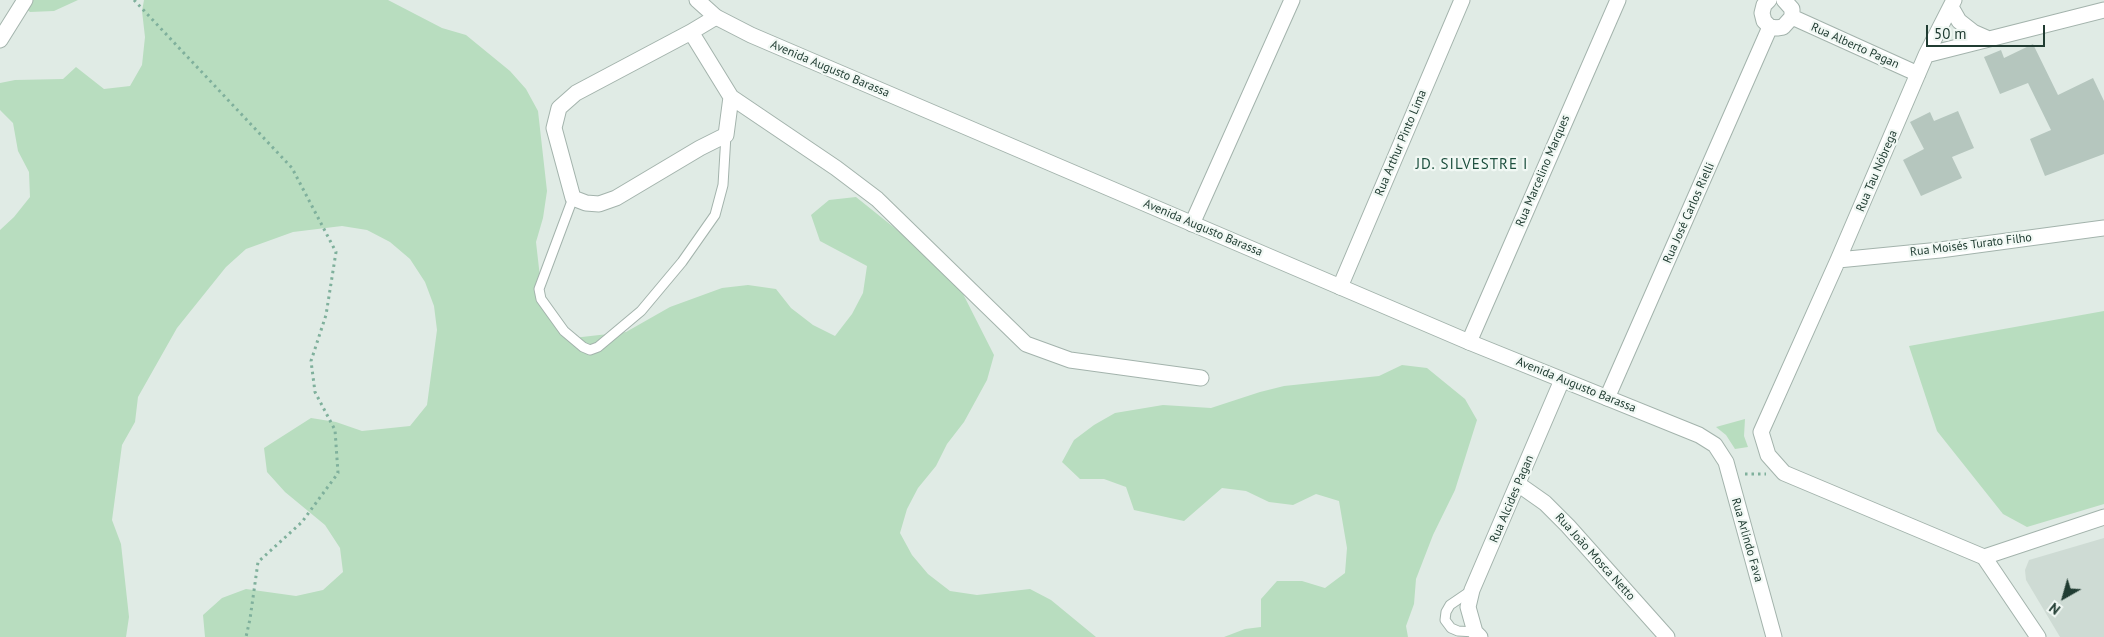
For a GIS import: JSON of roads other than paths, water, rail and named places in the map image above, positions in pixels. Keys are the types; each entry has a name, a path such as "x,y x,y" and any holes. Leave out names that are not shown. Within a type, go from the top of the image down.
{"street":[{"path":"0,40 25,0"},
{"name":"Avenida Augusto Barassa","path":"697,0 716,17 751,35 1470,342 1699,435 1715,445"},
{"path":"1192,224 1292,0"},
{"name":"Rua Arthur Pinto Lima","path":"1340,287 1462,0"},
{"name":"Rua Marcelino Marques","path":"1470,342 1618,0"},
{"path":"1762,2 1764,21 1770,27 1783,27 1792,17 1792,9 1784,0"},
{"path":"1953,4 1960,21 1973,32 1989,39"},
{"name":"Rua Tau Nóbrega","path":"1953,4 1926,55 1838,260 1761,432 1768,455 1784,473 1984,557"},
{"path":"1926,55 2104,10"},
{"path":"716,17 576,93 559,108 554,128 573,198 586,203 599,204 616,198 700,148 726,135 731,97"},
{"name":"Rua Alberto Pagan","path":"1792,17 1918,74"},
{"name":"Rua José Carlos Rielli","path":"1607,398 1770,27"},
{"path":"691,32 731,97 836,168 877,199 1026,344 1070,360 1201,378"},
{"name":"Rua Moisés Turato Filho","path":"1838,260 1940,250 2104,228"},
{"name":"Rua Alcides Pagan","path":"1475,629 1468,606 1472,590 1562,380"},
{"name":"Rua Arlindo Fava","path":"1715,445 1726,462 1774,637"},
{"name":"Rua João Mosca Netto","path":"1518,484 1545,503 1568,526 1667,637"},
{"path":"2038,637 1984,557 2104,517"}],"lane":[{"path":"573,198 539,289 541,299 564,331 583,347 590,350 598,347 641,311 682,262 715,215 723,186 726,135"},
{"path":"1472,590 1450,606 1446,612 1445,620 1450,628 1458,631 1475,629"}],"district":[{"name":"JD. SILVESTRE I","path":"1472,165"}]}
